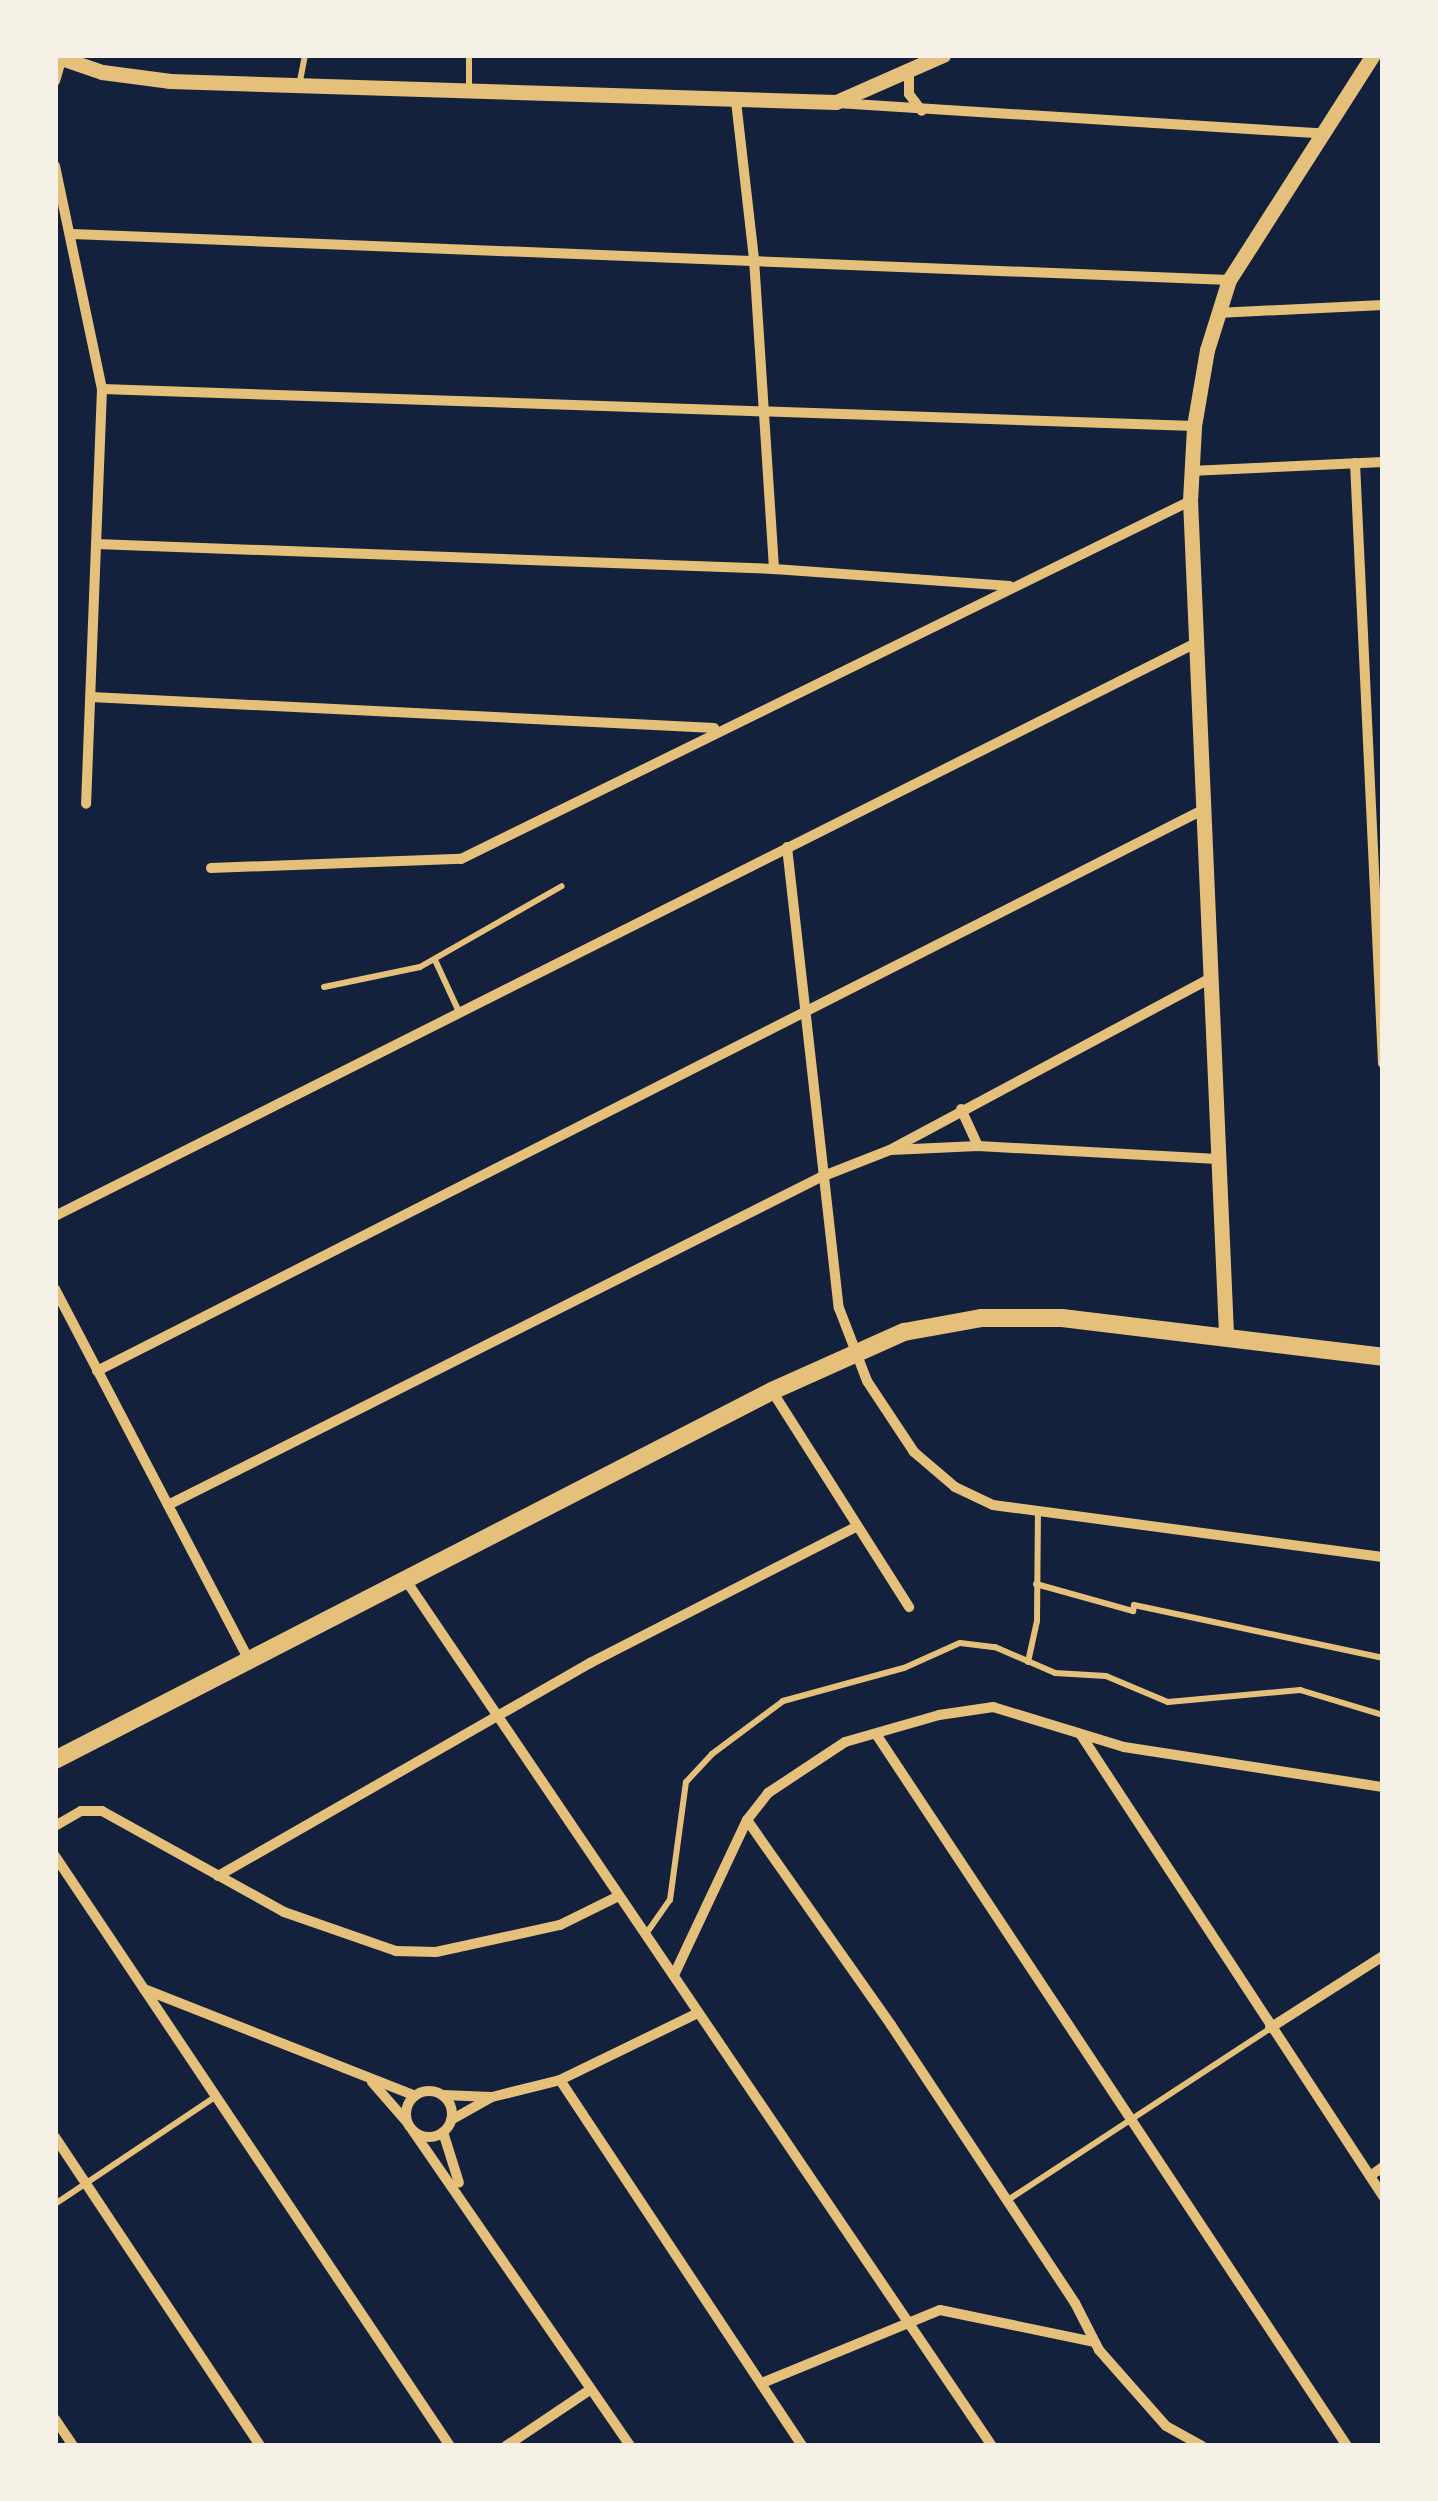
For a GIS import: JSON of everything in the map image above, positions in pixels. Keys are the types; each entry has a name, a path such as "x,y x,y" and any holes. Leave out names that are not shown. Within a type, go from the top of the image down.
{"main road":[{"path":"55,1760 772,1391 904,1332 982,1318 1226,1334 1383,1358"}],"street":[{"path":"836,102 943,55"},
{"path":"1226,1334 1190,501 1194,426 1218,313 1230,280 1374,55"},
{"path":"55,81 60,56 170,81 836,102 923,112 1323,134"},
{"path":"909,70 908,94 923,112"},
{"path":"736,101 754,259 774,570"},
{"path":"55,166 102,389 86,804"},
{"path":"72,234 1230,280"},
{"path":"1218,313 1383,305"},
{"path":"102,389 1194,426"},
{"path":"1190,471 1383,462"},
{"path":"1355,463 1383,1063"},
{"path":"211,868 461,859 717,728 1190,501"},
{"path":"96,544 774,570 1009,586"},
{"path":"55,1216 1198,641"},
{"path":"91,697 717,728"},
{"path":"98,1371 1205,810"},
{"path":"786,848 809,1013 821,1178 839,1308 855,1355 926,1464 980,1500 1038,1513 1383,1556"},
{"path":"168,1505 821,1178 890,1150 1211,978"},
{"path":"961,1109 978,1146"},
{"path":"890,1150 978,1146 1218,1159"},
{"path":"55,1289 250,1662"},
{"path":"772,1391 909,1607"},
{"path":"218,1876 644,1634 856,1526"},
{"path":"406,1578 498,1719 620,1896 648,1930 696,2014 992,2446"},
{"path":"674,1974 747,1820 768,1793 807,1763 876,1734 993,1707 1081,1736 1383,1786"},
{"path":"876,1734 1347,2446"},
{"path":"1081,1736 1383,2196"},
{"path":"55,1826 81,1811 102,1811 331,1933 396,1951 436,1952 525,1933 593,1913 620,1896"},
{"path":"747,1820 1008,2201 1094,2342 1155,2416 1202,2446"},
{"path":"55,1856 450,2446"},
{"path":"1270,2028 1383,1956"},
{"path":"143,1988 371,2082 415,2096 492,2097"},
{"path":"443,2132 452,2120 492,2097 560,2080 696,2014"},
{"path":"560,2080 802,2446"},
{"path":"371,2082 463,2194 630,2446"},
{"path":"442,2094 452,2120"},
{"path":"411,2127 407,2108 415,2096"},
{"path":"411,2127 443,2132"},
{"path":"443,2132 463,2194"},
{"path":"55,2137 260,2446"},
{"path":"1370,2176 1383,2167"},
{"path":"762,2383 952,2308 1094,2342"},
{"path":"506,2446 591,2389"},
{"path":"55,2419 73,2446"}],"lane":[{"path":"298,87 305,55"},
{"path":"469,55 469,89"},
{"path":"324,987 436,960 562,886"},
{"path":"436,960 459,1013"},
{"path":"1028,1662 1038,1513"},
{"path":"1036,1584 1133,1611 1134,1605 1383,1658"},
{"path":"648,1930 670,1900 686,1782 741,1728 805,1692 904,1668 960,1643 981,1643 1055,1673 1106,1676 1168,1702 1300,1690 1383,1716"},
{"path":"1008,2201 1270,2028"},
{"path":"55,2204 215,2097"}]}
